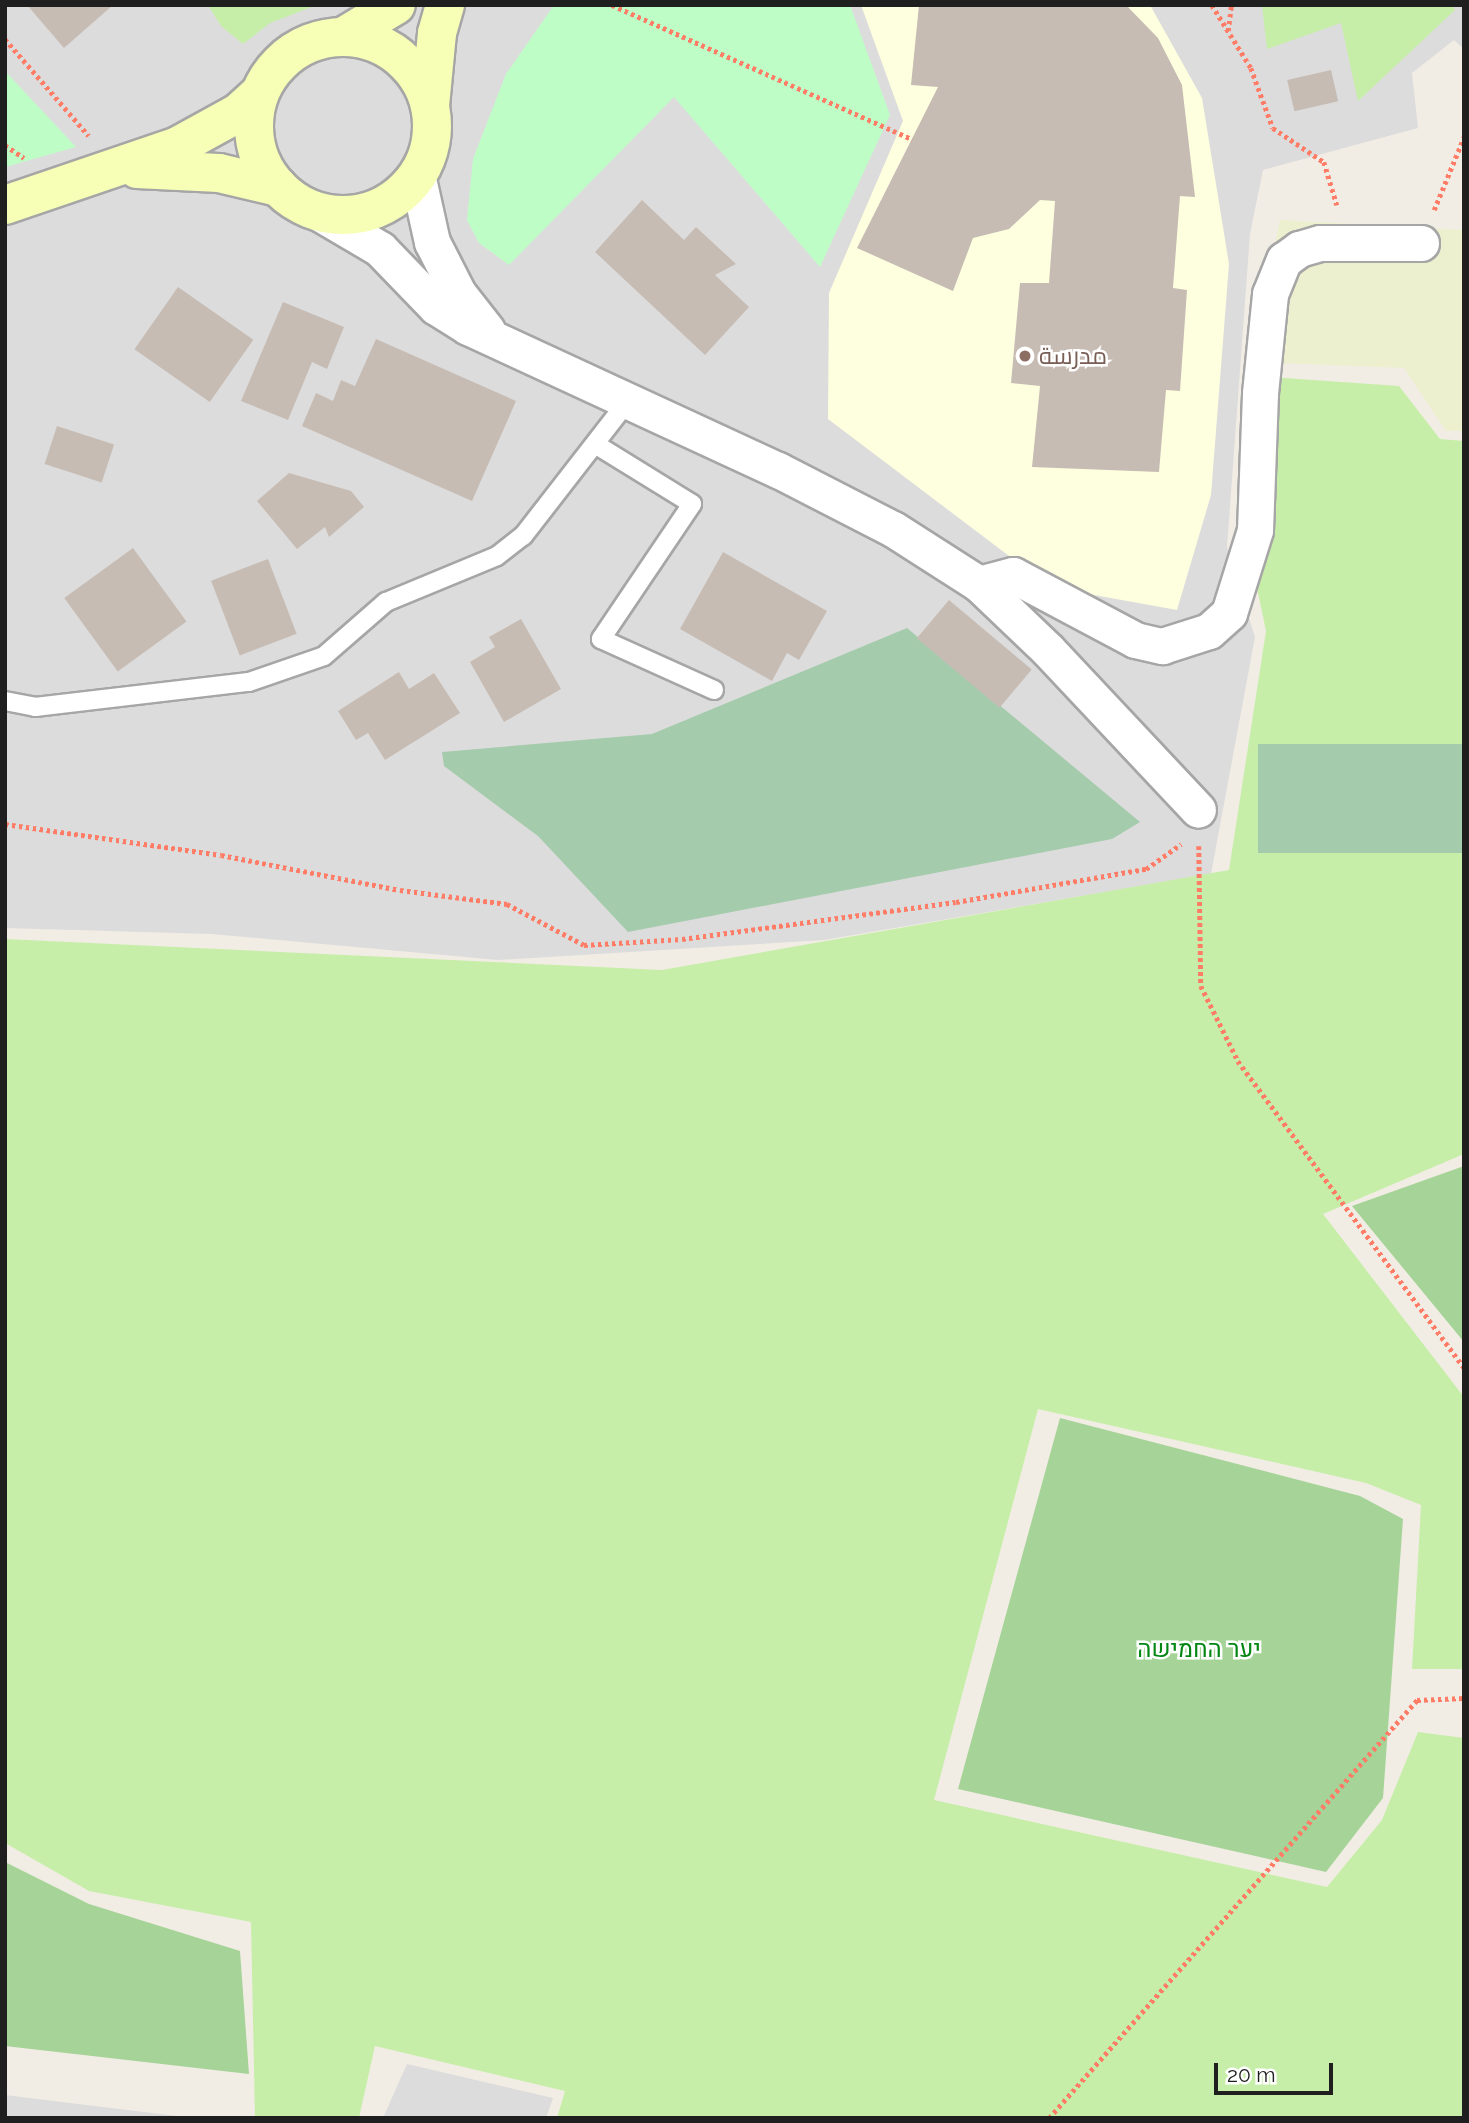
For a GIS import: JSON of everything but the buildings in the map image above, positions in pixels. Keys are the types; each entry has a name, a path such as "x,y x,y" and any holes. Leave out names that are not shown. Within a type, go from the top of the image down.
{"main road":[{"path":"346,35 396,5"},
{"path":"430,106 418,77 398,54 373,40 346,35 318,39 293,51 272,71 258,95 253,123 256,151 278,187 292,200 319,213 350,216 379,208 405,191 417,174 432,136 430,106 437,33 445,5"},
{"path":"5,205 118,169 212,128 258,95"},
{"path":"118,169 219,173 278,187"}],"street":[{"path":"417,174 432,242 458,293 480,325 513,348"},
{"path":"319,213 380,249 436,307 626,403 778,470 892,529 979,584 1048,650 1198,810"},
{"path":"979,584 1013,575 1023,578 1135,640 1162,646 1209,631 1229,613 1255,530 1260,393 1270,294 1284,260 1299,249 1343,243 1421,243"}],"lane":[{"path":"5,701 35,707 249,682 300,667 324,656 386,602 497,556 538,519 626,403"},
{"path":"595,444 692,504 601,639 715,690"}],"path":[{"path":"612,5 912,139"},
{"path":"1212,5 1251,68 1273,128 1324,162 1340,214 1343,243"},
{"path":"1228,31 1231,5"},
{"path":"5,39 118,169"},
{"path":"1421,243 1464,136"},
{"path":"5,824 221,855 400,890 507,904 584,945 682,939 957,902 1146,869 1179,849 1198,810"},
{"path":"1198,810 1201,986 1238,1061 1464,1368"},
{"path":"1049,2118 1417,1700 1464,1698"}],"shaded area":[{"path":"5,5 1464,5 1464,49 1454,40 1412,73 1418,128 1263,170 1250,234 1227,547 1255,637 1211,874 824,940 498,960 212,934 5,928"},
{"name":"مدرسة","path":"861,5 1150,5 1202,98 1229,264 1211,495 1177,610 1050,587 828,419 829,293 903,121"},
{"path":"1280,220 1464,230 1464,431 1446,431 1404,368 1250,362"},
{"path":"907,628 1140,822 1112,839 628,932 538,836 444,766 442,752 652,734"},
{"path":"1258,744 1464,744 1464,853 1258,853"},
{"path":"407,2064 553,2098 546,2118 383,2118"},
{"path":"5,2095 193,2118 5,2118"}],"green space":[{"path":"208,5 317,5 270,23 243,44 221,26"},
{"path":"554,5 850,5 890,115 820,267 674,97 509,265 479,243 467,220 473,159 506,74"},
{"path":"1262,5 1452,5 1455,10 1358,101 1341,23 1267,49"},
{"path":"5,71 76,147 5,167"},
{"path":"1254,376 1399,386 1440,439 1464,441 1464,1154 1323,1214 1464,1397 1464,1669 1412,1669 1421,1505 1366,1483 1038,1409 934,1800 1327,1887 1382,1820 1418,1732 1464,1738 1464,2118 557,2118 565,2091 375,2046 359,2118 255,2118 251,1922 89,1891 5,1843 5,939 662,970 1229,870 1266,631 1245,530"},
{"path":"1464,1166 1464,1342 1352,1206"},
{"name":"יער החמישה","path":"1060,1418 1360,1496 1403,1519 1383,1798 1326,1872 958,1789"},
{"path":"5,1862 89,1904 240,1951 249,2074 5,2046"}],"place":[{"name":"مدرسة","path":"1025,356"}]}
